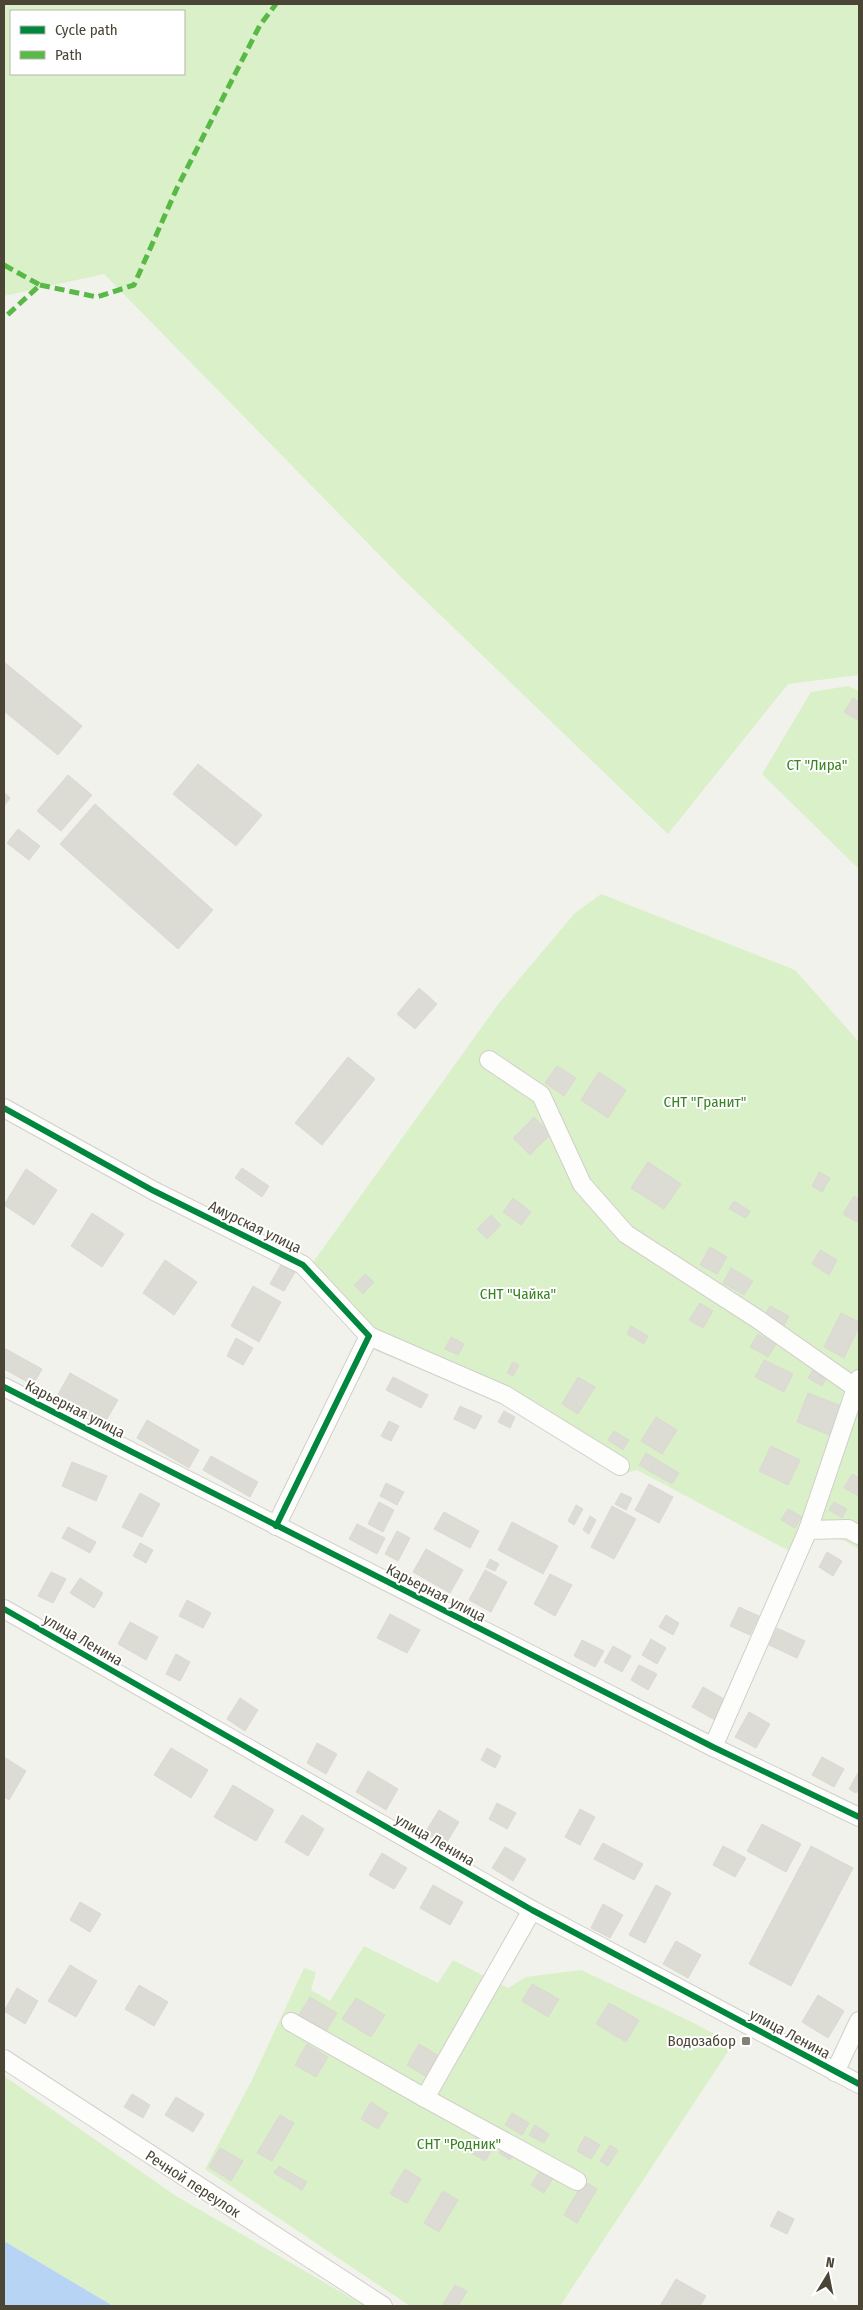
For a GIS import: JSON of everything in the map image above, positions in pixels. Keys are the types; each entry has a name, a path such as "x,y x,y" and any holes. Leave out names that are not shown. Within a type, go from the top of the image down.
{"street":[{"path":"489,1060 541,1096 582,1184 626,1234 858,1384 808,1530 713,1747"},
{"name":"Амурская улица","path":"4,1108 154,1191 303,1265 369,1336"},
{"path":"276,1526 369,1336 505,1395 620,1466"},
{"name":"Карьерная улица","path":"4,1387 713,1747 859,1817"},
{"path":"808,1530 848,1529 859,1536"},
{"name":"улица Ленина","path":"4,1609 532,1910 859,2084"},
{"path":"426,2098 532,1910"},
{"path":"835,2072 859,2021"},
{"path":"291,2022 577,2180"},
{"name":"Речной переулок","path":"4,2060 383,2306"}],"green space":[{"path":"4,4 859,4 859,675 788,684 668,834 402,578 104,274 4,296"},
{"name":"СТ \"Лира\"","path":"848,686 859,691 859,869 762,774 811,692"},
{"name":"СНТ \"Гранит\"","path":"601,894 795,970 859,1042 859,1549 843,1540 824,1537 802,1525 791,1552 637,1470 623,1474 501,1402 376,1351 304,1275 499,1003 575,913"},
{"name":"СНТ \"Родник\"","path":"364,1946 438,1983 453,1960 508,1988 526,1977 581,1970 692,2022 733,2044 560,2306 410,2306 205,2169 251,2082 304,1968 316,1972 311,1990 330,2001"},
{"path":"4,2076 176,2196 365,2306 113,2306 4,2241"}],"water":[{"path":"4,2241 113,2306 4,2306"}],"building":[{"path":"4,662 82,726 58,755 4,711"},
{"path":"853,698 859,702 859,721 844,712"},
{"path":"198,764 262,815 236,846 173,794"},
{"path":"68,775 92,795 61,831 37,811"},
{"path":"4,792 10,798 4,806"},
{"path":"95,804 213,910 178,949 60,844"},
{"path":"18,829 40,846 29,860 7,843"},
{"path":"419,988 437,1004 415,1029 397,1014"},
{"path":"348,1057 375,1079 322,1145 295,1123"},
{"path":"557,1066 576,1078 564,1096 545,1083"},
{"path":"599,1072 626,1090 608,1118 581,1100"},
{"path":"534,1117 551,1134 530,1155 513,1138"},
{"path":"648,1162 681,1184 664,1209 631,1188"},
{"path":"242,1168 269,1186 262,1197 235,1178"},
{"path":"26,1169 57,1190 34,1225 4,1205"},
{"path":"819,1172 830,1178 822,1192 812,1186"},
{"path":"854,1196 859,1199 859,1223 843,1214"},
{"path":"513,1198 531,1212 521,1225 503,1212"},
{"path":"734,1201 750,1211 746,1218 729,1209"},
{"path":"92,1213 124,1234 102,1267 71,1246"},
{"path":"491,1215 501,1225 487,1239 477,1229"},
{"path":"710,1247 727,1257 717,1274 700,1265"},
{"path":"820,1250 837,1260 829,1275 812,1264"},
{"path":"165,1260 197,1282 174,1315 143,1293"},
{"path":"283,1261 297,1269 284,1291 270,1284"},
{"path":"731,1268 753,1281 744,1295 723,1283"},
{"path":"365,1274 374,1282 363,1294 354,1285"},
{"path":"253,1286 281,1302 259,1342 231,1326"},
{"path":"700,1303 713,1311 703,1328 689,1320"},
{"path":"770,1306 789,1316 784,1326 765,1315"},
{"path":"841,1313 859,1322 859,1327 844,1358 824,1347"},
{"path":"631,1326 648,1336 644,1344 627,1334"},
{"path":"758,1334 776,1344 768,1357 750,1347"},
{"path":"451,1337 464,1344 458,1355 445,1349"},
{"path":"236,1338 253,1348 243,1365 227,1356"},
{"path":"4,1348 42,1369 33,1385 4,1369"},
{"path":"764,1360 793,1374 784,1392 755,1377"},
{"path":"513,1362 519,1365 513,1376 507,1373"},
{"path":"814,1368 828,1376 822,1386 808,1378"},
{"path":"70,1373 118,1400 104,1424 56,1398"},
{"path":"393,1377 428,1395 421,1408 386,1390"},
{"path":"578,1377 595,1387 578,1414 562,1404"},
{"path":"808,1393 844,1407 832,1436 797,1422"},
{"path":"460,1406 482,1416 475,1429 454,1419"},
{"path":"504,1411 515,1417 510,1428 498,1422"},
{"path":"656,1417 677,1430 662,1454 641,1441"},
{"path":"147,1420 199,1450 189,1468 137,1438"},
{"path":"389,1421 399,1426 391,1441 381,1436"},
{"path":"614,1431 629,1440 623,1450 608,1440"},
{"path":"771,1446 800,1460 788,1485 759,1471"},
{"path":"646,1453 679,1473 672,1484 639,1465"},
{"path":"211,1456 258,1482 250,1497 203,1470"},
{"path":"72,1462 107,1476 96,1501 62,1486"},
{"path":"852,1474 859,1478 859,1496 844,1488"},
{"path":"386,1483 404,1492 397,1505 380,1496"},
{"path":"649,1484 673,1497 659,1523 635,1510"},
{"path":"140,1493 160,1504 142,1537 122,1527"},
{"path":"621,1493 632,1498 626,1510 615,1504"},
{"path":"379,1502 394,1510 383,1532 368,1524"},
{"path":"834,1502 847,1509 842,1518 829,1510"},
{"path":"576,1505 583,1509 574,1525 568,1521"},
{"path":"612,1506 636,1519 614,1559 591,1547"},
{"path":"788,1509 802,1517 795,1528 781,1520"},
{"path":"444,1512 479,1531 470,1548 434,1529"},
{"path":"590,1516 596,1520 589,1534 583,1530"},
{"path":"512,1522 558,1546 543,1574 498,1550"},
{"path":"357,1524 385,1538 377,1554 349,1539"},
{"path":"68,1527 96,1542 90,1553 62,1538"},
{"path":"397,1531 410,1538 398,1561 385,1554"},
{"path":"140,1543 153,1550 146,1563 133,1556"},
{"path":"426,1549 463,1570 450,1593 413,1572"},
{"path":"827,1552 842,1561 833,1576 819,1567"},
{"path":"490,1559 499,1564 495,1571 486,1567"},
{"path":"485,1570 507,1582 491,1612 469,1600"},
{"path":"51,1572 66,1579 53,1603 38,1596"},
{"path":"550,1574 572,1585 555,1616 534,1604"},
{"path":"80,1578 103,1593 94,1608 70,1593"},
{"path":"187,1600 211,1613 203,1628 179,1616"},
{"path":"739,1607 759,1616 750,1635 730,1626"},
{"path":"390,1614 420,1630 407,1653 377,1638"},
{"path":"666,1615 679,1623 673,1635 659,1627"},
{"path":"130,1622 158,1637 146,1660 118,1644"},
{"path":"777,1628 805,1641 797,1658 769,1645"},
{"path":"651,1639 666,1648 657,1664 642,1655"},
{"path":"582,1640 604,1651 595,1667 574,1656"},
{"path":"613,1646 631,1656 622,1672 604,1662"},
{"path":"176,1654 190,1662 180,1681 166,1674"},
{"path":"639,1665 657,1674 648,1690 631,1680"},
{"path":"703,1687 726,1700 715,1720 692,1707"},
{"path":"240,1698 258,1710 245,1731 227,1719"},
{"path":"749,1712 770,1724 756,1748 735,1737"},
{"path":"317,1743 337,1754 326,1774 307,1763"},
{"path":"171,1748 208,1770 191,1798 154,1775"},
{"path":"487,1748 501,1756 495,1768 481,1760"},
{"path":"4,1757 26,1771 9,1800 4,1797"},
{"path":"822,1757 844,1769 834,1787 812,1775"},
{"path":"368,1771 398,1789 386,1810 356,1792"},
{"path":"858,1773 859,1789 856,1793 849,1789"},
{"path":"233,1785 274,1810 256,1841 214,1817"},
{"path":"497,1803 516,1813 507,1829 489,1819"},
{"path":"580,1809 595,1817 580,1845 565,1837"},
{"path":"439,1810 459,1822 445,1845 425,1833"},
{"path":"302,1815 324,1829 308,1856 285,1842"},
{"path":"762,1824 801,1844 786,1872 747,1851"},
{"path":"603,1843 643,1864 634,1880 594,1859"},
{"path":"723,1846 746,1858 735,1877 713,1865"},
{"path":"811,1846 853,1868 791,1986 749,1964"},
{"path":"505,1847 526,1859 513,1881 492,1868"},
{"path":"382,1853 407,1868 394,1889 369,1875"},
{"path":"433,1885 463,1902 450,1925 420,1908"},
{"path":"656,1885 671,1893 645,1943 629,1935"},
{"path":"80,1902 101,1914 90,1932 70,1920"},
{"path":"603,1904 623,1915 610,1938 591,1928"},
{"path":"676,1941 701,1955 688,1978 663,1964"},
{"path":"70,1965 97,1981 76,2017 48,2001"},
{"path":"532,1984 559,1999 548,2017 522,2001"},
{"path":"139,1985 168,2002 154,2026 125,2009"},
{"path":"17,1988 38,2001 25,2024 4,2011"},
{"path":"818,1995 844,2011 828,2038 802,2022"},
{"path":"310,1997 337,2013 326,2031 299,2015"},
{"path":"356,1998 385,2015 371,2037 342,2019"},
{"path":"609,2003 639,2020 626,2042 596,2024"},
{"path":"307,2044 328,2057 316,2077 295,2065"},
{"path":"419,2044 439,2056 427,2077 407,2065"},
{"path":"132,2094 150,2105 143,2118 124,2107"},
{"path":"176,2097 204,2114 193,2132 165,2115"},
{"path":"371,2102 388,2113 378,2129 361,2119"},
{"path":"512,2113 529,2123 522,2135 505,2125"},
{"path":"280,2115 294,2123 272,2161 257,2153"},
{"path":"535,2125 549,2134 544,2143 529,2135"},
{"path":"479,2132 497,2142 485,2161 468,2151"},
{"path":"585,2136 600,2145 591,2159 577,2151"},
{"path":"610,2145 618,2150 608,2166 600,2161"},
{"path":"503,2147 514,2153 510,2160 499,2153"},
{"path":"220,2148 243,2161 231,2181 209,2167"},
{"path":"279,2166 307,2182 302,2190 274,2173"},
{"path":"542,2168 554,2176 544,2193 531,2185"},
{"path":"405,2169 421,2179 407,2203 390,2194"},
{"path":"584,2181 597,2189 577,2223 564,2215"},
{"path":"443,2191 458,2200 439,2232 424,2223"},
{"path":"778,2211 794,2219 787,2234 770,2226"},
{"path":"676,2279 706,2296 700,2306 660,2306"},
{"path":"455,2285 467,2291 458,2306 443,2304"}],"marked path":[{"path":"40,285 97,297 134,285 177,188 260,25 276,4"},
{"path":"4,265 40,285 4,318"}],"cycle path":[{"path":"4,1108 154,1191 303,1265 369,1336 276,1526"},
{"path":"4,1387 713,1747 859,1817"},
{"path":"4,1609 532,1910 859,2084"}],"place":[{"name":"Водозабор","path":"746,2041"}],"park label":[{"name":"СНТ \"Чайка\"","path":"518,1294"}]}
